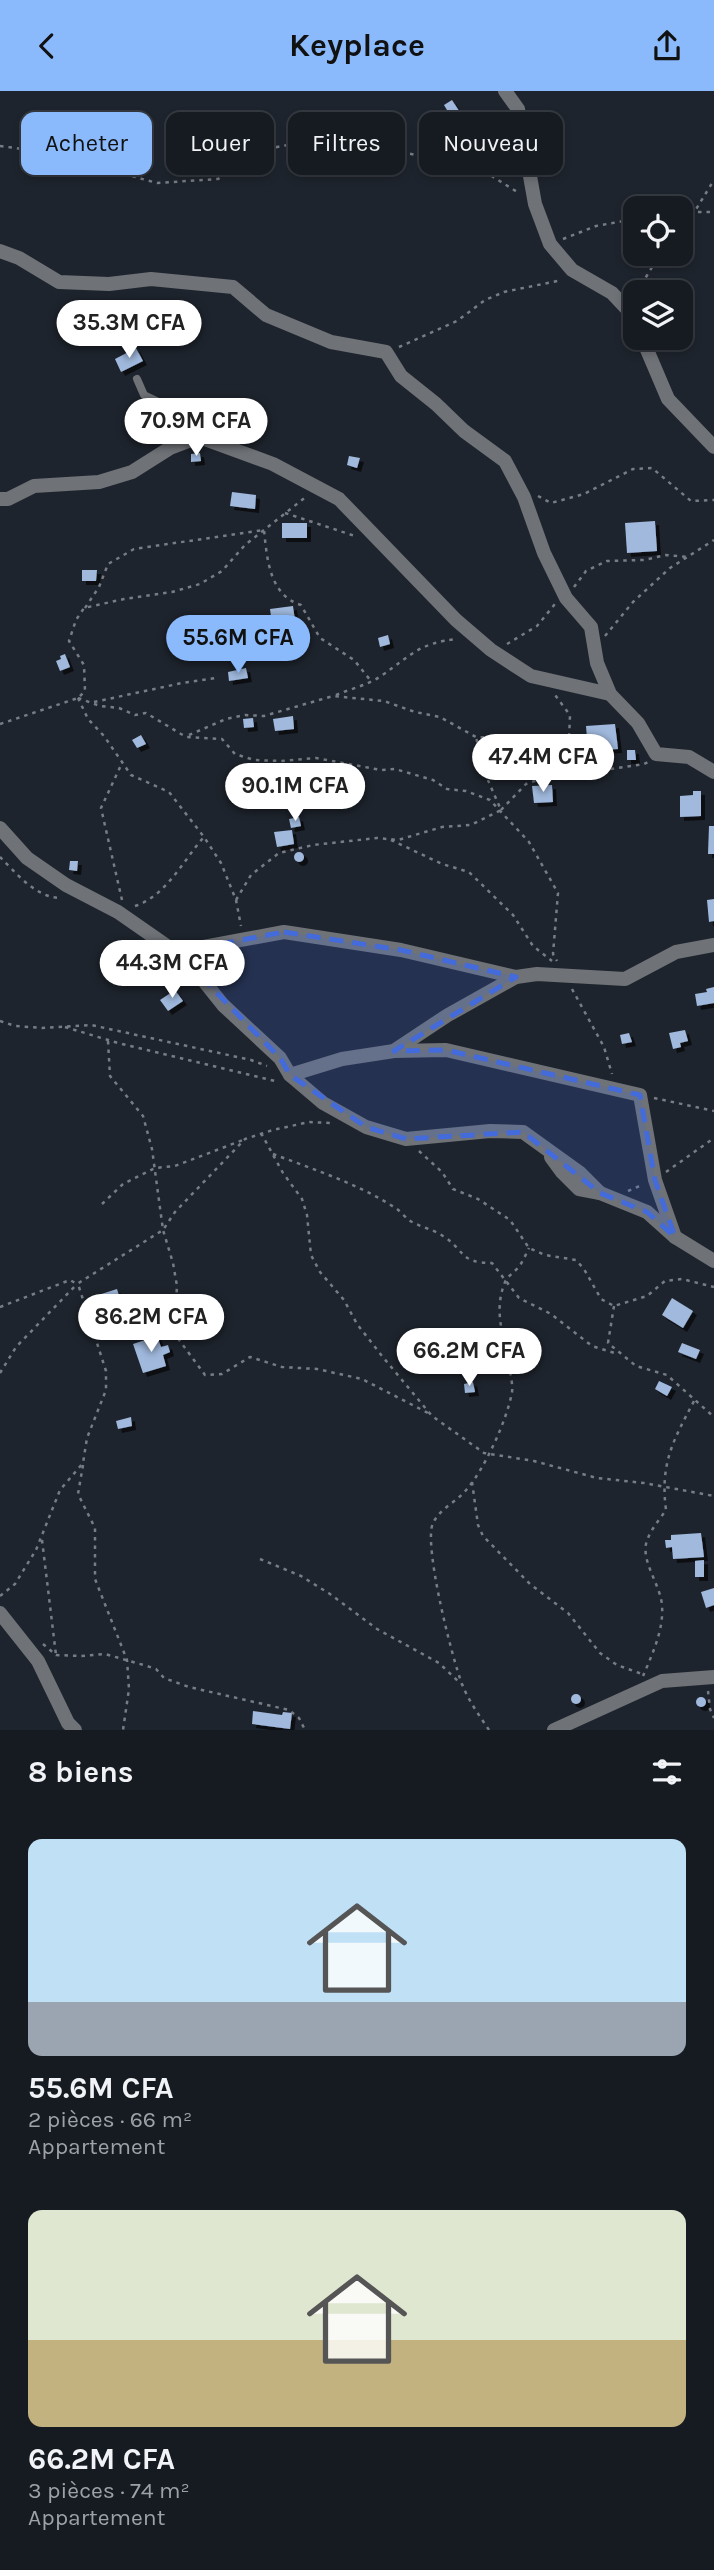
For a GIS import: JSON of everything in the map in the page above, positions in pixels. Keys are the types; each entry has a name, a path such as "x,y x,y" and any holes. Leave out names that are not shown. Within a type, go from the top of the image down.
{"street":[{"path":"505,91 518,109 535,204 550,244 572,270 612,293 623,305"},
{"path":"0,251 19,258 59,282 109,284 150,279 233,287 266,315 331,342 386,352 401,376 464,431 505,461 524,497 544,553 566,597 591,628 597,663 610,694 638,723 656,754 689,757 714,772"},
{"path":"647,350 668,399 714,447"},
{"path":"0,499 8,499 34,486 99,482 132,472 170,448 199,437 273,464 339,499 456,620 491,650 530,676 610,694"},
{"path":"0,828 27,858 66,885 121,911 187,960 223,1005 280,1058 295,1080 323,1103 366,1126 406,1139 490,1131 523,1132 580,1173 600,1193 647,1212 675,1237 714,1261"},
{"path":"177,952 284,932 348,940 516,977 537,974 625,979 676,952 714,945"},
{"path":"394,1051 448,1015 516,977"},
{"path":"295,1080 342,1059 394,1051 446,1050 640,1095 655,1180 675,1237"},
{"path":"0,1613 38,1661 68,1723 75,1730"},
{"path":"554,1730 662,1681 710,1677"}],"lane":[{"path":"137,379 144,395 192,418 199,437"}],"path":[{"path":"0,146 45,152 157,183 218,179 272,148 303,142 334,150 391,151 477,167 535,204"},
{"path":"693,214 714,180"},
{"path":"695,211 714,212"},
{"path":"550,244 596,226 623,221"},
{"path":"386,352 457,321 485,300 504,292 580,275"},
{"path":"536,495 551,503 584,494 633,469 652,468 691,501 714,500"},
{"path":"84,608 172,592 200,584 222,571 245,545 316,488"},
{"path":"285,513 360,538"},
{"path":"0,724 78,698 85,691 84,665 69,641 76,620 99,587 108,564 134,549 264,530"},
{"path":"264,530 268,564 276,587 291,602 300,605 320,638 354,660 371,681"},
{"path":"594,649 633,602 670,568 714,540"},
{"path":"491,650 514,641 537,626 559,599 566,597 586,571 607,562 644,560 666,555 688,557"},
{"path":"186,737 226,719 245,715 264,716 333,696 371,681 416,649 439,641 476,637"},
{"path":"91,702 216,678"},
{"path":"236,900 251,875 279,853 313,845 377,838 398,839 442,827 471,825 501,810 526,784 555,773 568,764 570,715 542,678"},
{"path":"333,696 384,701 440,717 476,737 507,738 542,772 570,775 644,764 656,754"},
{"path":"78,698 119,708 135,715 146,713 186,737 222,739 235,754 254,760 316,758 381,770 395,769 433,780 447,789 466,791 490,800 529,842 558,893 553,954 559,966 533,946 513,915 469,872 442,864 388,839"},
{"path":"78,698 88,719 104,736 131,775 169,792 222,863 236,900 244,939"},
{"path":"476,737 484,771 501,810"},
{"path":"122,763 101,808 115,861 121,911 144,903 172,880 204,837"},
{"path":"564,975 604,1047 617,1089"},
{"path":"0,1021 15,1026 42,1028 91,1025 108,1028 251,1060 295,1080"},
{"path":"62,1026 108,1041 172,1054 242,1074 295,1080"},
{"path":"108,1041 110,1076 143,1116 155,1167 163,1230 177,1286 174,1333 205,1375 222,1374 250,1357 282,1367 317,1369 362,1378 432,1416 488,1454 534,1461 597,1478 714,1496"},
{"path":"640,1095 714,1111"},
{"path":"102,1204 123,1184 155,1167 175,1166 261,1133 309,1122 336,1123"},
{"path":"261,1133 302,1199 307,1215 311,1255 320,1272 344,1300 357,1324 432,1416"},
{"path":"0,1373 16,1347 78,1284 163,1230 175,1212 245,1139"},
{"path":"406,1139 442,1172 453,1189 478,1199 510,1220 529,1248 545,1255 576,1260 601,1299 614,1306 647,1296 665,1280 682,1279 714,1287"},
{"path":"273,1154 340,1180 398,1210 410,1221 451,1241 462,1255 477,1263 492,1263 519,1299 551,1314 592,1346 618,1354"},
{"path":"489,1730 462,1686 448,1644 445,1619 434,1580 432,1525 442,1510 472,1482 488,1454 512,1391 509,1364 498,1323 500,1298 506,1279 520,1266 529,1248"},
{"path":"0,1307 70,1280 78,1284"},
{"path":"78,1284 79,1294 106,1371 106,1390 88,1438 78,1494 95,1528 95,1579 127,1660 129,1689 123,1730"},
{"path":"614,1306 608,1343 618,1354 636,1366 667,1375 714,1417"},
{"path":"634,1694 659,1631 663,1608 659,1586 649,1568 647,1539 666,1510 663,1487 665,1469 674,1439 694,1401"},
{"path":"0,1596 15,1584 36,1551 60,1490 83,1463"},
{"path":"472,1482 478,1525 483,1536 530,1584 568,1613 600,1653 617,1665 643,1674"},
{"path":"41,1537 56,1655"},
{"path":"260,1559 301,1576 330,1594 377,1629 439,1663 462,1686"},
{"path":"35,1637 56,1655 105,1654 156,1669 164,1678 189,1688 289,1710 299,1718 305,1730"},
{"path":"710,1677 710,1709 714,1718"}],"highlighted area":[{"path":"284,932 401,950 516,977 394,1051 446,1050 640,1095 655,1180 675,1237 647,1212 600,1193 523,1132 406,1139 366,1127 290,1075 280,1058 177,952"}],"building":[{"path":"452,100 460,112 448,112 444,105"},
{"path":"136,348 143,361 121,372 115,359"},
{"path":"200,453 201,461 191,462 191,454"},
{"path":"349,456 360,458 357,468 347,465"},
{"path":"232,492 256,495 255,509 230,506"},
{"path":"655,521 657,551 627,553 625,523"},
{"path":"282,523 307,523 307,538 282,538"},
{"path":"82,570 97,570 96,581 82,581"},
{"path":"293,606 296,628 273,631 270,609"},
{"path":"388,635 390,644 380,647 378,638"},
{"path":"65,654 70,667 60,671 56,661"},
{"path":"246,668 248,678 229,681 228,672"},
{"path":"293,716 294,729 275,731 273,719"},
{"path":"253,718 254,727 244,728 243,719"},
{"path":"615,724 618,749 588,751 586,726"},
{"path":"141,735 146,744 137,748 132,740"},
{"path":"627,750 635,750 636,760 627,760"},
{"path":"552,785 553,802 534,803 532,786"},
{"path":"693,791 701,791 701,816 680,817 680,796 693,795"},
{"path":"299,817 301,826 291,828 289,819"},
{"path":"709,826 714,826 714,854 708,854"},
{"path":"292,830 294,844 277,847 274,832"},
{"path":"299,852 303,853 303,861 299,862 295,861 294,857 295,853"},
{"path":"70,861 78,861 77,871 69,870"},
{"path":"714,899 714,921 709,922 707,900"},
{"path":"714,987 714,1003 697,1006 695,994 707,992 706,989"},
{"path":"175,990 183,1001 168,1011 160,1000"},
{"path":"685,1030 688,1041 673,1049 669,1033"},
{"path":"629,1033 632,1042 622,1044 620,1035"},
{"path":"117,1289 121,1302 96,1310 92,1297"},
{"path":"672,1298 693,1311 683,1328 662,1315"},
{"path":"157,1336 161,1347 168,1345 170,1352 163,1355 166,1366 143,1373 133,1344"},
{"path":"682,1343 700,1350 696,1359 678,1352"},
{"path":"659,1381 672,1387 667,1396 655,1389"},
{"path":"473,1382 475,1392 465,1393 464,1384"},
{"path":"131,1417 132,1426 118,1429 116,1421"},
{"path":"701,1533 704,1557 673,1559 672,1547 666,1548 665,1540 671,1540 671,1535"},
{"path":"704,1560 704,1577 695,1577 695,1561"},
{"path":"714,1588 714,1605 706,1608 701,1592"},
{"path":"576,1694 580,1695 580,1703 576,1704 572,1703 571,1699 572,1695"},
{"path":"701,1697 705,1698 705,1706 701,1707 697,1706 696,1702 697,1698"},
{"path":"253,1711 282,1715 283,1712 292,1713 290,1729 252,1724"}]}
